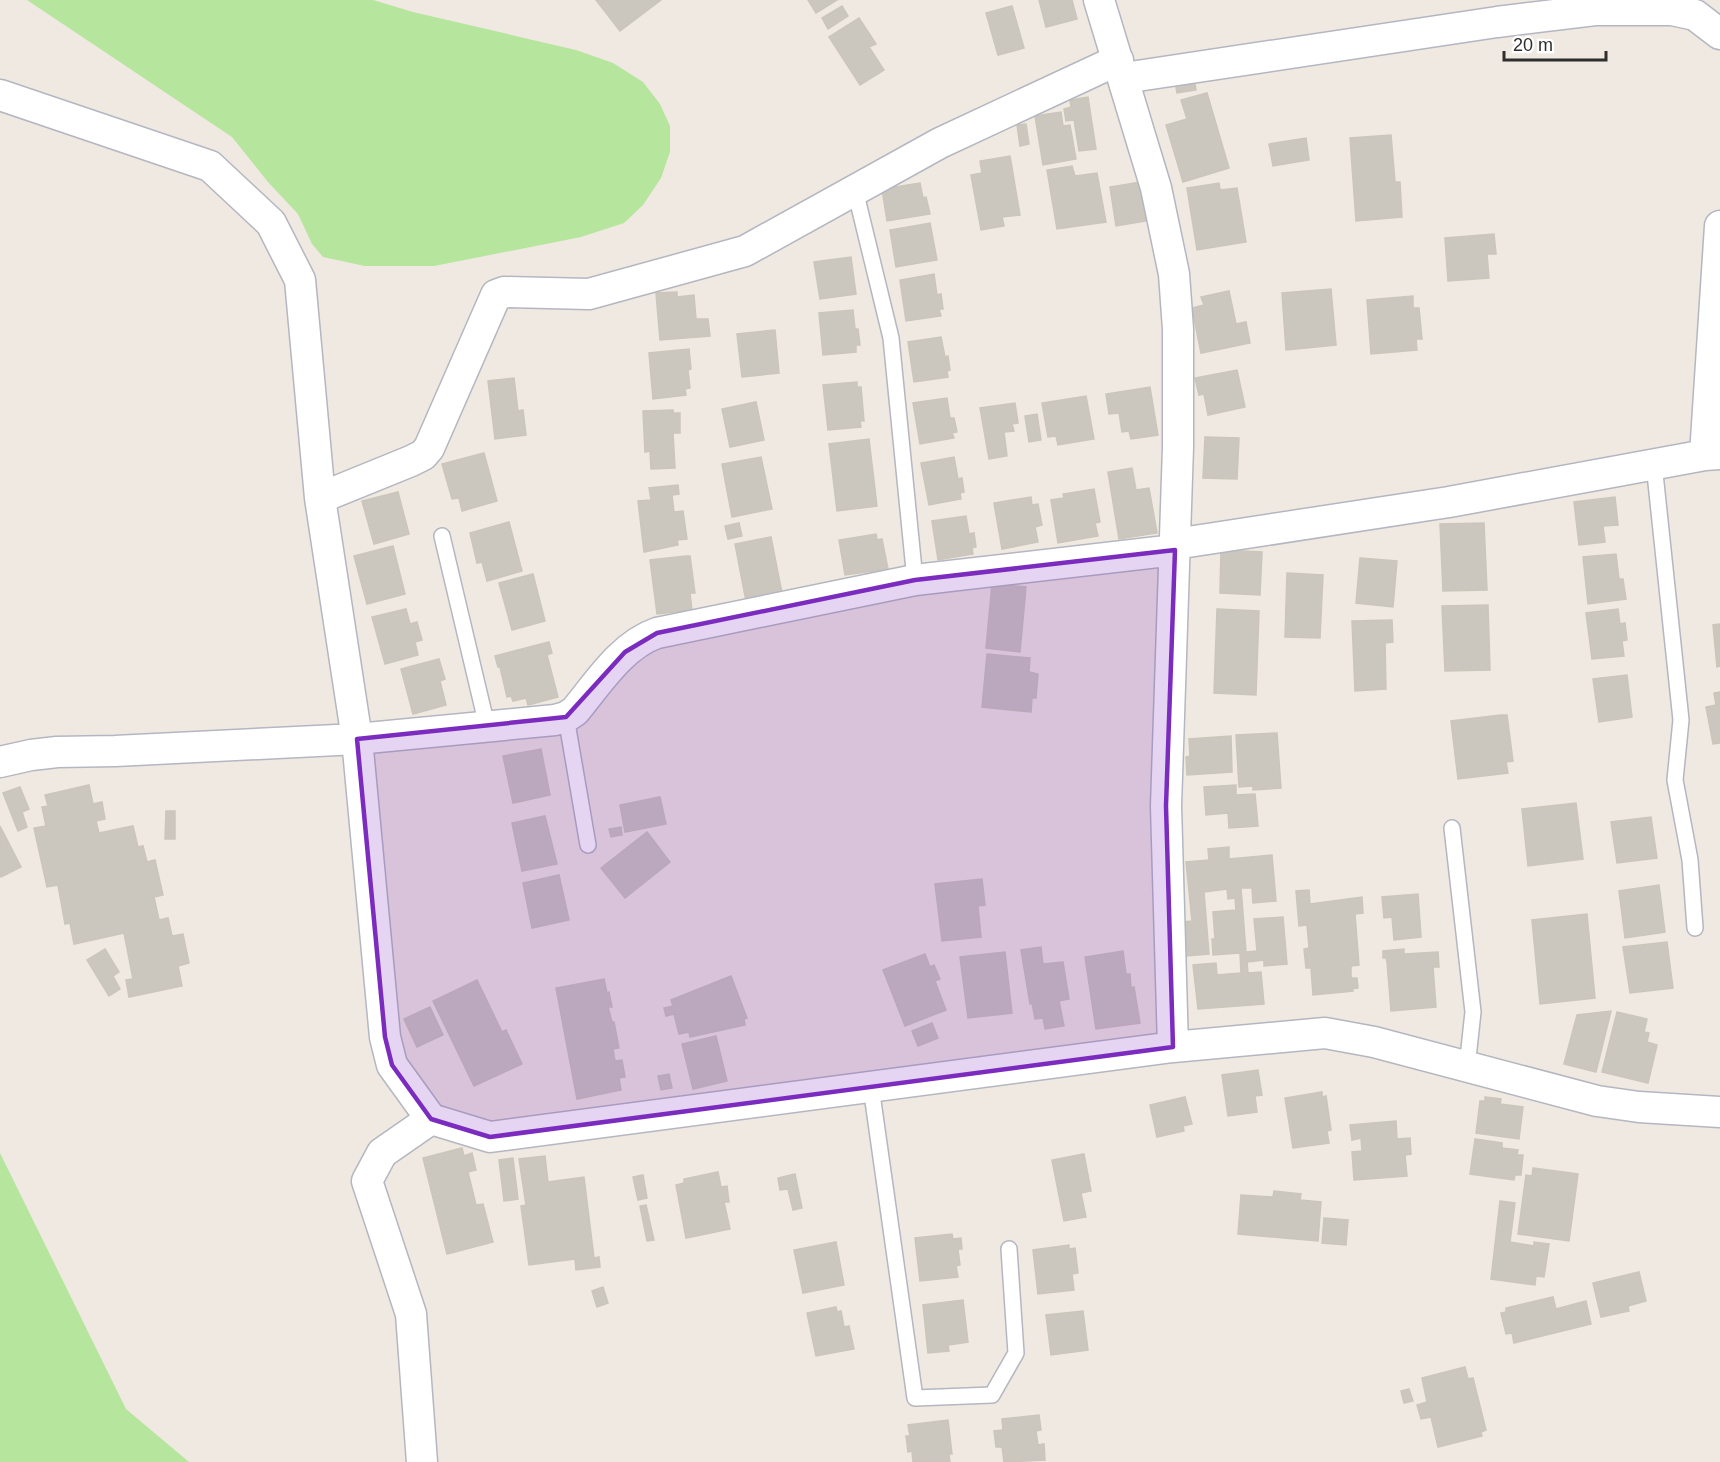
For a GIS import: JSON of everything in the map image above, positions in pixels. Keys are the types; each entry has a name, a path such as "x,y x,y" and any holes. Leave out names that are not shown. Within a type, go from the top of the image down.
{"street":[{"path":"1100,1 1156,188 1174,274 1178,328 1175,547 1166,806 1173,1047"},
{"path":"320,498 411,461 429,448 496,295 504,292 589,294 745,251 940,143 1121,69 1497,22 1595,5 1672,10 1695,15 1720,34"},
{"path":"0,95 210,165 271,223 300,280 320,498 357,739 385,1037 392,1065 431,1119 490,1137 1173,1047 1325,1033 1374,1042 1597,1101 1639,1107 1720,1112"},
{"path":"0,762 57,752 115,752 357,739 566,717 575,711 625,652 643,637 657,633 915,580 1175,547 1712,455 1720,226"},
{"path":"422,1462 411,1314 368,1181 382,1153 431,1119"}],"lane":[{"path":"855,190 891,338 915,580"},
{"path":"1654,464 1681,720 1675,780 1690,860 1695,928"},
{"path":"442,536 487,726"},
{"path":"566,717 588,846"},
{"path":"1452,828 1473,1012 1467,1067"},
{"path":"870,1087 915,1398 992,1395 1016,1353 1009,1249"}],"highlighted area":[{"path":"1175,550 1166,806 1173,1047 490,1137 431,1119 392,1065 385,1037 357,739 566,717 625,652 657,633 915,580"}],"green space":[{"path":"27,0 373,0 413,12 576,50 613,63 643,82 660,104 670,126 670,152 661,178 643,205 624,223 581,237 434,266 365,266 323,257 312,244 298,214 268,182 232,137"},
{"path":"0,1153 126,1409 189,1462 0,1462"}],"building":[{"path":"596,0 661,0 620,31"},
{"path":"808,0 837,0 816,13"},
{"path":"1039,0 1072,0 1077,19 1046,27"},
{"path":"842,6 848,16 828,29 822,18"},
{"path":"1012,6 1024,48 998,55 986,13"},
{"path":"859,18 876,44 869,47 884,70 860,85 829,37"},
{"path":"1194,78 1196,90 1177,93 1175,81"},
{"path":"1207,93 1229,168 1183,182 1166,125 1187,119 1181,100"},
{"path":"1088,97 1096,149 1079,151 1074,120 1066,121 1064,109 1071,107 1070,100"},
{"path":"1061,112 1063,126 1070,125 1076,159 1043,165 1035,116"},
{"path":"1026,124 1029,144 1020,146 1017,125"},
{"path":"1391,135 1395,182 1400,182 1402,217 1356,221 1350,138"},
{"path":"1306,138 1309,160 1273,166 1269,144"},
{"path":"1010,156 1020,215 1002,217 1004,226 981,230 971,175 982,173 980,161"},
{"path":"1072,166 1075,176 1097,173 1106,222 1057,229 1047,170"},
{"path":"1140,182 1146,221 1116,226 1110,187"},
{"path":"920,183 930,214 887,221 882,189"},
{"path":"1219,183 1220,190 1237,188 1246,242 1197,250 1187,188"},
{"path":"930,223 937,260 896,267 890,230"},
{"path":"1494,234 1496,254 1487,254 1489,278 1448,281 1445,238"},
{"path":"851,257 856,294 820,299 814,262"},
{"path":"934,274 937,295 941,294 943,309 939,309 941,316 906,321 900,280"},
{"path":"1331,289 1336,345 1286,350 1282,293"},
{"path":"1229,291 1236,324 1246,322 1250,343 1201,353 1192,308 1204,305 1201,297"},
{"path":"677,292 677,297 694,295 696,319 708,319 710,336 660,340 656,293"},
{"path":"1413,296 1413,308 1419,308 1422,339 1416,339 1417,350 1371,354 1367,300"},
{"path":"853,310 860,345 856,345 856,352 823,355 819,313"},
{"path":"775,330 779,373 742,377 737,334"},
{"path":"941,337 945,357 948,356 950,370 947,371 948,377 914,382 908,342"},
{"path":"689,349 690,388 685,389 686,395 653,399 649,353"},
{"path":"1237,370 1245,407 1208,415 1204,394 1199,395 1195,378"},
{"path":"514,378 518,411 523,410 526,435 495,439 488,381"},
{"path":"857,382 857,387 861,387 864,421 860,421 861,427 828,430 823,385"},
{"path":"1150,387 1158,435 1131,439 1129,431 1122,432 1119,413 1109,414 1106,394"},
{"path":"1086,396 1094,439 1058,445 1056,436 1048,437 1042,403"},
{"path":"947,398 950,418 954,418 957,432 952,433 954,438 920,444 913,403"},
{"path":"756,402 764,440 730,447 722,409"},
{"path":"1015,403 1018,423 1012,424 1014,431 1004,432 1007,456 989,459 980,408"},
{"path":"673,410 673,413 680,413 680,433 673,433 675,468 651,469 650,451 645,452 643,411"},
{"path":"1037,414 1041,440 1029,442 1025,416"},
{"path":"1205,437 1239,438 1237,479 1203,478"},
{"path":"869,439 877,506 837,511 829,444"},
{"path":"484,453 497,501 462,511 459,498 452,499 442,464"},
{"path":"761,457 772,509 732,517 722,464"},
{"path":"954,457 958,479 962,478 964,492 960,493 961,499 929,505 921,463"},
{"path":"1132,468 1136,490 1149,488 1157,533 1119,539 1108,472"},
{"path":"678,485 679,494 672,495 674,512 683,511 687,539 677,540 678,545 644,552 638,501 651,500 649,488"},
{"path":"1094,489 1100,522 1095,523 1098,536 1058,543 1051,500 1064,498 1063,494"},
{"path":"398,492 409,534 374,544 362,501"},
{"path":"1031,497 1032,505 1038,504 1042,525 1035,527 1038,542 1002,549 994,503"},
{"path":"1615,497 1618,525 1603,526 1605,542 1579,545 1574,502"},
{"path":"966,516 969,534 974,533 976,547 972,548 973,554 938,560 932,521"},
{"path":"509,522 522,571 487,581 482,562 477,563 470,533"},
{"path":"739,523 742,536 728,539 725,526"},
{"path":"1484,523 1487,590 1443,591 1440,524"},
{"path":"876,534 877,540 882,539 888,569 845,575 839,540"},
{"path":"771,537 782,593 746,601 735,544"},
{"path":"393,546 405,594 367,604 354,556"},
{"path":"1221,550 1262,552 1260,595 1220,593"},
{"path":"1616,554 1619,579 1623,579 1626,599 1588,604 1583,557"},
{"path":"690,556 695,593 690,593 692,610 657,614 650,560"},
{"path":"1360,558 1397,561 1393,607 1356,603"},
{"path":"1287,573 1323,575 1320,638 1285,637"},
{"path":"533,574 545,621 512,630 499,583"},
{"path":"992,584 1026,587 1020,652 986,648"},
{"path":"1488,605 1490,670 1445,671 1442,606"},
{"path":"406,609 410,624 417,622 422,640 415,642 418,655 385,664 372,617"},
{"path":"1217,609 1259,611 1256,695 1214,693"},
{"path":"1618,609 1620,624 1625,623 1627,640 1622,641 1624,656 1592,659 1586,613"},
{"path":"1392,620 1393,642 1385,643 1386,689 1355,691 1352,621"},
{"path":"1720,624 1720,666 1717,667 1713,625"},
{"path":"549,642 552,653 547,655 558,697 528,705 526,698 513,701 511,696 507,697 495,656"},
{"path":"987,654 1030,658 1029,672 1038,674 1036,698 1032,698 1031,712 982,707"},
{"path":"439,659 445,679 440,681 446,705 413,714 401,669"},
{"path":"1627,675 1632,717 1599,722 1593,679"},
{"path":"1720,692 1720,743 1713,744 1706,707 1716,705 1714,693"},
{"path":"1507,715 1513,761 1506,762 1508,773 1458,779 1451,721"},
{"path":"1277,733 1281,788 1253,790 1253,786 1239,787 1236,735"},
{"path":"1231,736 1232,772 1187,775 1186,757 1190,756 1189,739"},
{"path":"541,749 550,795 513,803 503,756"},
{"path":"89,785 93,804 102,802 105,819 96,821 99,833 133,826 138,847 143,846 147,862 155,860 163,895 154,897 159,920 168,918 172,936 183,934 189,963 178,966 182,986 129,997 126,980 133,979 124,933 74,944 70,923 65,924 58,885 47,887 34,828 46,826 42,807 48,806 45,795"},
{"path":"1236,785 1236,795 1255,794 1258,826 1229,828 1228,813 1206,815 1204,787"},
{"path":"20,787 29,809 22,812 27,827 18,831 3,793"},
{"path":"660,797 666,824 625,832 620,805"},
{"path":"1576,803 1583,859 1528,866 1522,809"},
{"path":"166,811 175,811 175,839 165,839"},
{"path":"545,816 557,864 522,871 512,823"},
{"path":"1651,817 1657,858 1617,863 1611,822"},
{"path":"0,826 21,867 1,877 0,875"},
{"path":"621,827 622,835 611,837 609,829"},
{"path":"647,832 670,862 625,898 601,868"},
{"path":"1229,847 1229,859 1272,855 1276,901 1253,903 1252,888 1241,888 1246,952 1257,951 1254,919 1283,917 1287,964 1264,966 1264,960 1247,962 1248,973 1261,972 1264,1004 1198,1009 1193,965 1216,963 1217,975 1241,973 1240,953 1213,955 1212,939 1215,939 1213,912 1236,910 1235,898 1228,899 1227,889 1204,892 1209,954 1186,956 1183,922 1192,921 1186,862 1209,860 1208,849"},
{"path":"559,875 569,920 532,928 523,883"},
{"path":"982,879 985,905 978,906 981,937 942,941 935,884"},
{"path":"1659,885 1665,932 1625,938 1619,891"},
{"path":"1309,890 1310,904 1362,897 1363,913 1355,914 1359,965 1351,966 1351,978 1357,978 1358,988 1352,989 1353,991 1313,995 1311,968 1306,968 1304,949 1309,948 1307,925 1299,926 1296,891"},
{"path":"1418,894 1421,937 1394,940 1392,917 1384,918 1382,897"},
{"path":"1587,914 1595,998 1540,1004 1532,920"},
{"path":"1667,942 1673,988 1630,993 1623,947"},
{"path":"1041,947 1043,964 1063,962 1069,999 1059,1001 1064,1026 1045,1029 1043,1018 1035,1019 1032,1003 1030,1004 1021,950"},
{"path":"105,949 119,972 113,976 120,989 109,996 87,960"},
{"path":"1404,949 1404,954 1438,952 1439,967 1433,967 1436,1007 1391,1011 1387,962 1386,958 1383,958 1383,951"},
{"path":"1123,951 1126,974 1130,974 1131,988 1134,987 1140,1023 1096,1029 1085,957"},
{"path":"1005,952 1012,1013 968,1018 960,957"},
{"path":"925,954 930,967 934,965 940,979 935,981 946,1010 905,1026 883,970"},
{"path":"731,976 747,1018 744,1019 745,1025 690,1037 689,1032 679,1034 674,1014 666,1016 664,1008 673,1006 671,1000"},
{"path":"604,979 607,993 609,992 612,1007 608,1007 612,1022 614,1022 619,1048 613,1049 615,1061 622,1060 625,1077 619,1078 621,1090 577,1099 556,988"},
{"path":"477,980 502,1032 506,1030 522,1064 474,1086 433,1001"},
{"path":"430,1007 443,1035 417,1047 404,1019"},
{"path":"1611,1011 1596,1072 1564,1064 1577,1015"},
{"path":"1617,1012 1647,1019 1644,1032 1649,1033 1647,1042 1657,1045 1648,1083 1602,1072"},
{"path":"932,1023 938,1038 918,1046 912,1031"},
{"path":"716,1036 727,1081 693,1089 682,1044"},
{"path":"1258,1070 1262,1095 1255,1096 1257,1112 1228,1116 1222,1075"},
{"path":"669,1074 672,1088 661,1090 658,1076"},
{"path":"1322,1092 1322,1097 1326,1096 1331,1130 1327,1131 1329,1143 1293,1148 1285,1098"},
{"path":"1185,1097 1192,1124 1183,1126 1184,1131 1157,1137 1150,1105"},
{"path":"1485,1097 1501,1099 1500,1104 1523,1107 1519,1139 1476,1133 1480,1101 1485,1101"},
{"path":"1396,1121 1397,1139 1410,1138 1411,1154 1405,1155 1407,1176 1354,1180 1352,1152 1362,1151 1361,1138 1352,1140 1350,1125"},
{"path":"1475,1139 1502,1143 1502,1148 1518,1150 1517,1155 1523,1155 1521,1175 1515,1175 1514,1180 1470,1174"},
{"path":"462,1148 464,1156 472,1153 476,1170 468,1172 476,1205 483,1204 493,1242 447,1254 423,1158"},
{"path":"1084,1154 1091,1191 1081,1193 1086,1217 1064,1221 1052,1160"},
{"path":"545,1156 548,1182 584,1177 594,1258 599,1257 600,1267 576,1270 575,1259 529,1265 521,1206 526,1205 519,1159"},
{"path":"513,1158 518,1199 504,1201 499,1160"},
{"path":"1533,1168 1578,1174 1569,1241 1518,1234 1526,1175 1532,1176"},
{"path":"718,1172 721,1187 727,1186 729,1202 724,1202 730,1229 686,1238 676,1185 684,1183 684,1179"},
{"path":"795,1174 802,1208 793,1210 788,1189 780,1190 778,1178"},
{"path":"643,1175 647,1198 638,1200 633,1177"},
{"path":"1274,1191 1301,1194 1300,1200 1321,1202 1318,1241 1238,1234 1241,1195 1273,1197"},
{"path":"1500,1201 1515,1203 1510,1242 1534,1246 1534,1242 1549,1244 1544,1277 1536,1276 1535,1285 1491,1279"},
{"path":"646,1205 654,1240 647,1241 640,1206"},
{"path":"1324,1218 1348,1220 1346,1245 1322,1243"},
{"path":"952,1234 953,1239 961,1238 962,1249 958,1249 960,1265 956,1266 958,1277 920,1281 915,1238"},
{"path":"836,1242 844,1285 803,1293 794,1250"},
{"path":"1069,1245 1069,1249 1075,1248 1078,1273 1072,1274 1074,1290 1038,1294 1033,1250"},
{"path":"1639,1272 1646,1301 1628,1306 1629,1311 1601,1317 1593,1283"},
{"path":"603,1287 608,1303 597,1307 592,1291"},
{"path":"1553,1297 1556,1309 1586,1301 1591,1324 1514,1343 1512,1333 1506,1334 1501,1313 1506,1312 1506,1308"},
{"path":"963,1300 968,1342 948,1345 949,1351 928,1353 923,1305"},
{"path":"836,1307 837,1312 841,1311 844,1327 849,1326 854,1349 816,1356 807,1313"},
{"path":"1083,1311 1088,1350 1051,1355 1046,1315"},
{"path":"1465,1367 1468,1379 1473,1378 1486,1430 1481,1432 1482,1436 1438,1447 1431,1417 1421,1419 1417,1405 1427,1402 1422,1378"},
{"path":"1409,1389 1413,1401 1404,1403 1401,1391"},
{"path":"1039,1415 1041,1430 1036,1431 1038,1445 1044,1444 1045,1460 1004,1462 1002,1447 996,1447 994,1431 1003,1430 1002,1419"},
{"path":"948,1420 952,1454 949,1454 950,1462 913,1462 912,1451 908,1452 906,1436 910,1436 908,1425"}]}
